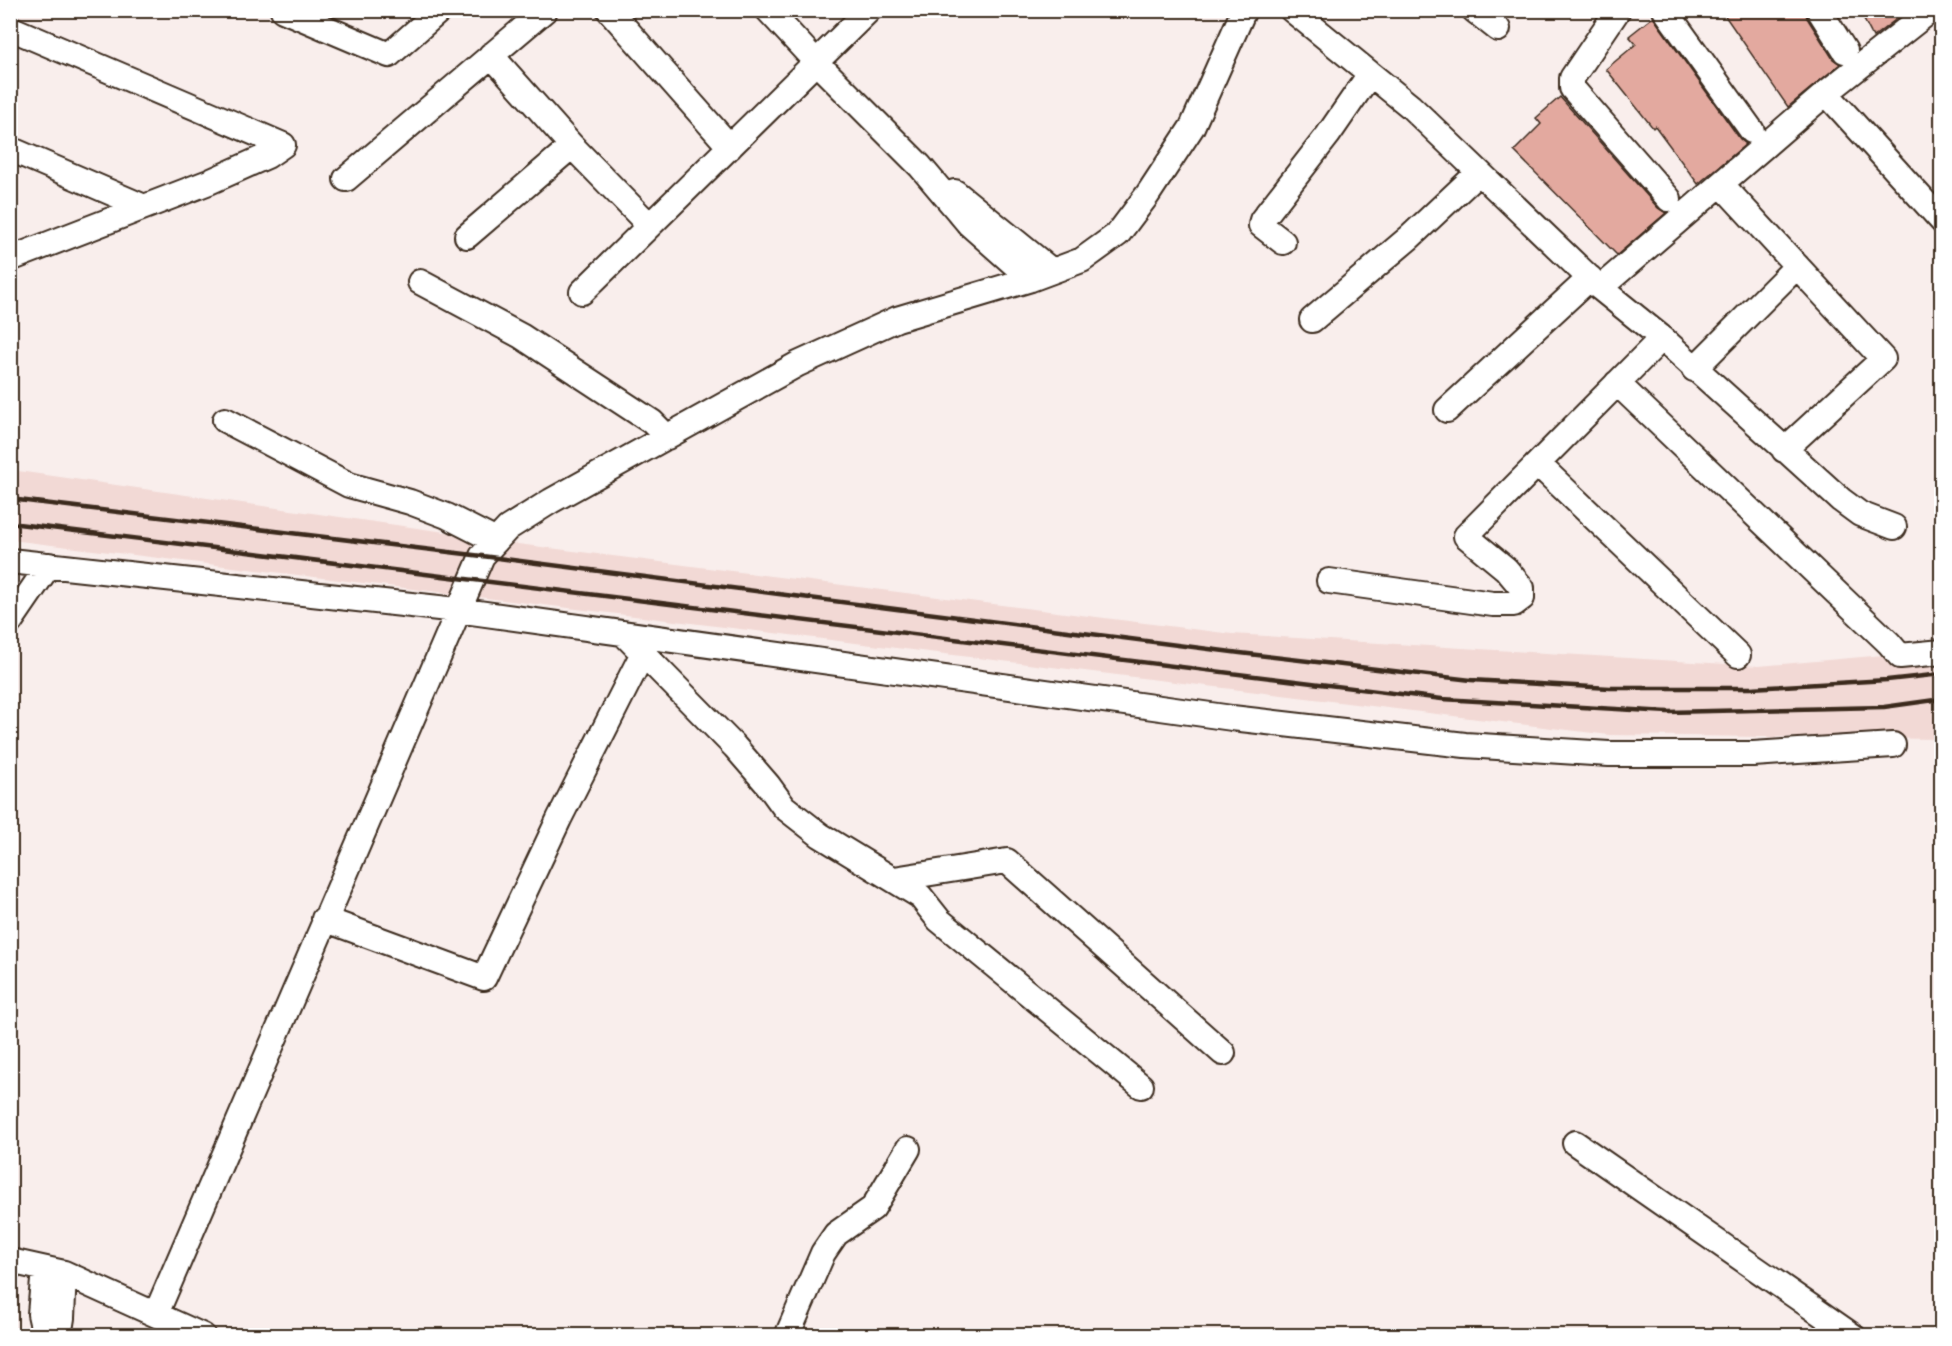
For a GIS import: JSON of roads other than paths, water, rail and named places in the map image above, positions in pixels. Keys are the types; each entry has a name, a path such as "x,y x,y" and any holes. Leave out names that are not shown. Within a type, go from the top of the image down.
{"street":[{"path":"283,10 389,55 440,10"},
{"path":"346,179 545,10"},
{"path":"609,10 730,147"},
{"path":"768,10 817,63 920,166 969,224 1042,275"},
{"path":"582,292 869,10"},
{"path":"1292,10 1410,106 1595,283 1662,338 1784,450 1860,514 1894,527"},
{"path":"1474,10 1498,29"},
{"path":"1618,10 1572,78 1572,88 1669,199"},
{"path":"1665,10 1752,131"},
{"path":"1819,10 1845,51"},
{"path":"1447,410 1595,283 1721,184 1826,93 1931,10"},
{"path":"156,1314 482,556 508,528 551,501 798,364 897,319 1042,275 1082,260 1118,234 1148,194 1192,127 1244,11"},
{"path":"10,28 283,145 267,156 208,182 10,259"},
{"path":"491,55 572,146 649,225"},
{"path":"1283,242 1265,230 1261,225 1262,220 1328,135 1370,74"},
{"path":"1826,93 1941,220"},
{"path":"467,236 572,146"},
{"path":"10,149 142,206"},
{"path":"1312,320 1410,237 1478,173"},
{"path":"1721,184 1883,359 1784,450"},
{"path":"1694,369 1797,266"},
{"path":"420,282 521,336 652,422 667,437"},
{"path":"1329,581 1493,604 1514,604 1522,598 1522,588 1506,569 1466,537 1662,338"},
{"path":"1617,383 1900,656 1941,652"},
{"path":"225,420 349,485 410,502 447,516 496,541"},
{"path":"1538,464 1738,655"},
{"path":"10,561 457,610 1232,718 1465,745 1609,754 1731,754 1893,745"},
{"path":"10,622 49,565"},
{"path":"623,633 735,747 784,807 820,835 920,896 939,920 1141,1086"},
{"path":"324,919 484,978 559,819 643,653"},
{"path":"894,879 1007,861 1223,1053"},
{"path":"1575,1143 1853,1335"},
{"path":"787,1335 823,1253 836,1234 873,1208 908,1149"},
{"path":"10,1261 54,1271 203,1335"},
{"path":"45,1335 40,1314 54,1271"},
{"path":"54,1271 62,1318 59,1335"}],"railway":[{"path":"10,499 1471,680 1610,688 1751,688 1887,680 1942,674"},
{"path":"10,523 1442,699 1668,712 1884,707 1942,699"}]}
